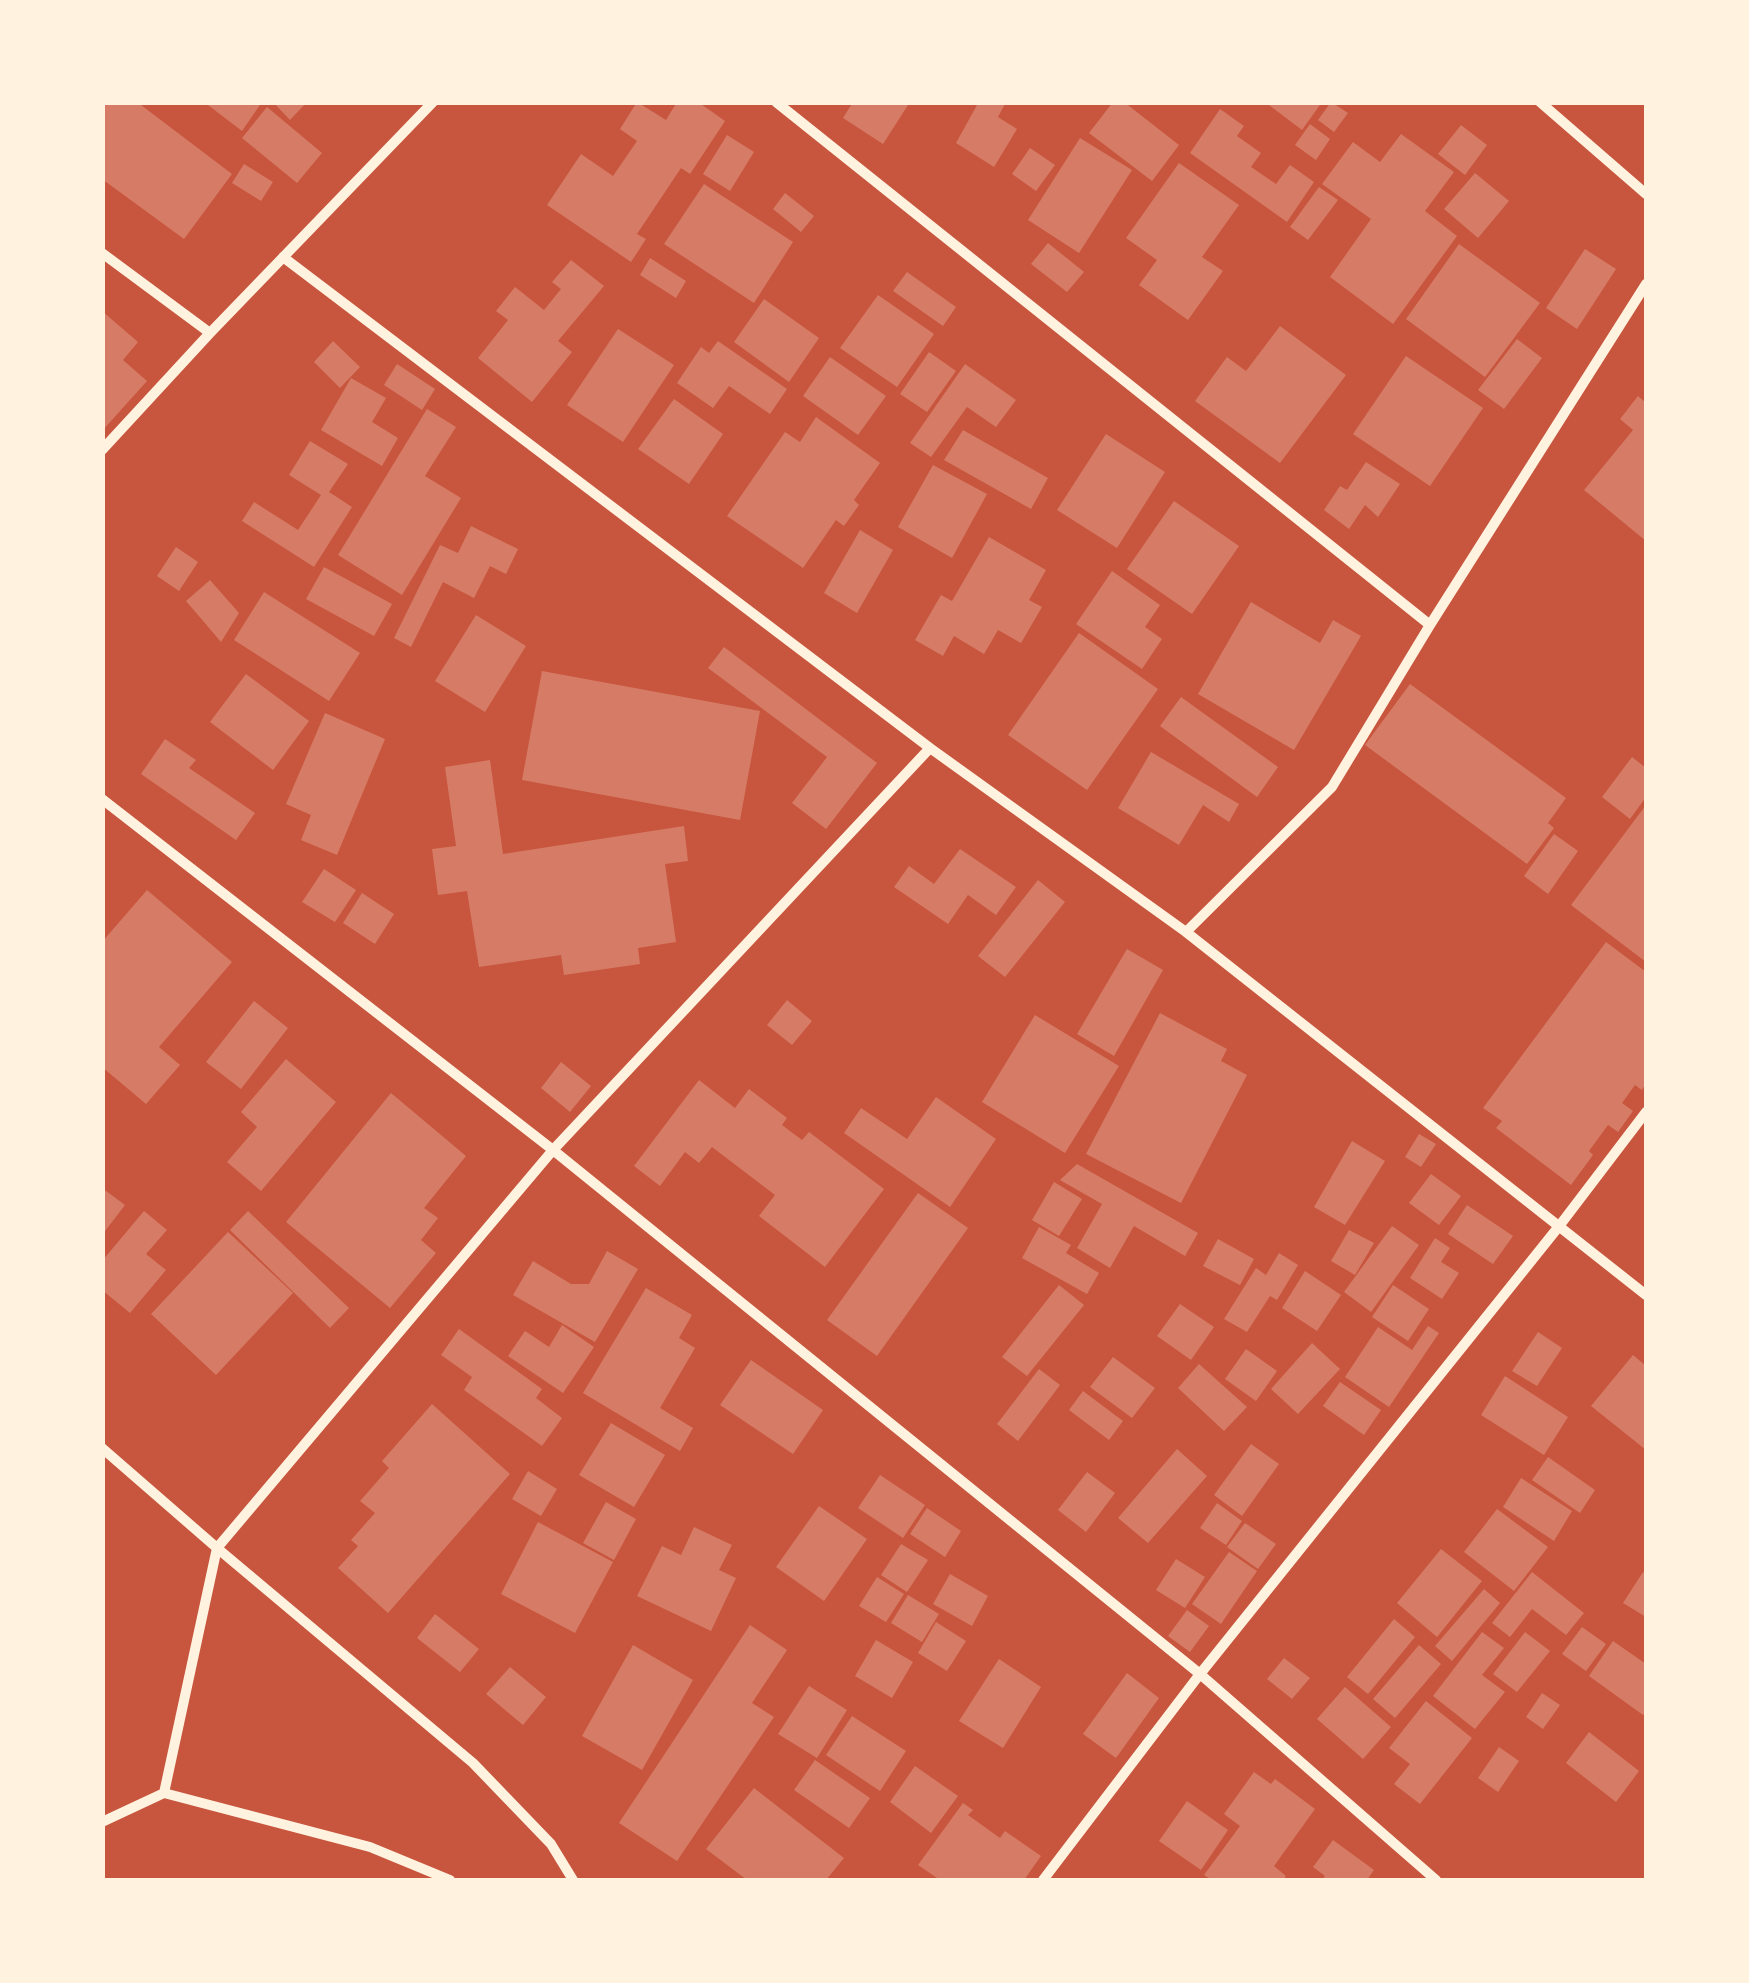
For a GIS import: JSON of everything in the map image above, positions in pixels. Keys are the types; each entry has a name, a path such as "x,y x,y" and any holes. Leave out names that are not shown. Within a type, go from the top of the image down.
{"street":[{"path":"102,450 433,102"},
{"path":"776,102 1430,625"},
{"path":"1540,102 1646,194"},
{"path":"102,253 210,333"},
{"path":"283,257 930,748 1186,932 1646,1294"},
{"path":"1186,932 1332,787 1646,284"},
{"path":"164,1793 217,1548 553,1150 930,748"},
{"path":"102,799 553,1150 1200,1674 1436,1880"},
{"path":"1043,1880 1200,1674 1646,1112"},
{"path":"102,1448 474,1763 551,1844 573,1880"},
{"path":"102,1822 164,1793 370,1846 450,1880"}],"building":[{"path":"102,102 137,102 232,174 184,239 102,179"},
{"path":"204,102 262,102 242,131"},
{"path":"273,102 307,102 290,120"},
{"path":"637,102 666,120 677,102 698,102 725,121 690,174 681,168 637,234 646,239 631,262 547,205 581,154 613,176 637,141 620,129"},
{"path":"853,102 910,102 883,144 843,118"},
{"path":"972,102 1006,102 998,117 1017,129 994,167 956,143 977,105"},
{"path":"1113,102 1124,102 1179,145 1152,181 1089,133"},
{"path":"1265,102 1322,102 1302,130"},
{"path":"1331,102 1348,113 1334,132 1318,120"},
{"path":"267,107 322,153 297,183 242,138"},
{"path":"1220,109 1244,126 1237,136 1261,153 1251,167 1276,184 1290,165 1314,182 1287,222 1190,153"},
{"path":"1310,124 1330,139 1316,160 1295,145"},
{"path":"1461,125 1487,145 1465,175 1438,154"},
{"path":"1401,134 1454,172 1425,211 1457,236 1393,324 1330,277 1371,219 1322,184 1353,142 1380,162"},
{"path":"727,135 754,152 730,191 703,174"},
{"path":"1080,138 1132,170 1079,253 1028,220"},
{"path":"1030,148 1055,165 1036,191 1012,174"},
{"path":"1179,163 1239,205 1202,257 1223,271 1188,320 1139,285 1157,260 1126,238"},
{"path":"244,164 273,182 261,201 232,183"},
{"path":"1475,173 1509,201 1478,238 1444,209"},
{"path":"704,184 793,242 754,303 664,244"},
{"path":"1319,187 1338,200 1308,240 1290,227"},
{"path":"785,193 814,216 801,232 773,209"},
{"path":"1048,243 1084,272 1067,292 1031,264"},
{"path":"1459,244 1540,303 1485,377 1406,319"},
{"path":"1585,249 1616,269 1577,329 1546,308"},
{"path":"650,258 686,281 676,298 640,275"},
{"path":"571,260 604,286 558,341 572,352 532,402 478,358 508,320 496,311 515,287 544,310 561,289 552,282"},
{"path":"907,272 956,307 943,326 893,291"},
{"path":"878,295 934,334 897,387 840,348"},
{"path":"764,299 819,338 789,382 734,342"},
{"path":"102,311 138,342 123,360 147,381 102,431"},
{"path":"1280,326 1346,375 1280,463 1195,401 1227,357 1246,371"},
{"path":"618,329 674,365 623,442 567,405"},
{"path":"1517,339 1542,358 1504,409 1478,390"},
{"path":"333,341 360,367 340,388 314,362"},
{"path":"718,341 787,389 770,414 729,386 713,408 677,383 701,347 709,353"},
{"path":"929,352 956,371 927,412 900,394"},
{"path":"1406,356 1483,408 1430,486 1353,434"},
{"path":"830,357 886,396 858,435 803,396"},
{"path":"397,364 435,389 422,410 384,385"},
{"path":"965,364 1016,400 996,427 967,407 931,457 910,443"},
{"path":"351,378 386,398 372,422 398,438 382,466 321,430"},
{"path":"1638,396 1646,403 1646,541 1584,490 1633,430 1620,419"},
{"path":"674,399 723,434 689,484 638,449"},
{"path":"427,409 456,427 425,476 461,498 402,595 338,555"},
{"path":"816,417 880,463 854,500 859,505 844,526 836,520 803,568 727,516 785,432 800,442"},
{"path":"963,430 1048,478 1031,509 944,460"},
{"path":"1106,434 1165,472 1117,548 1057,510"},
{"path":"310,441 348,464 329,492 352,507 314,567 242,521 254,502 298,530 321,495 289,475"},
{"path":"1366,462 1400,484 1378,517 1365,505 1349,529 1324,510 1340,486 1347,490"},
{"path":"933,465 987,494 952,558 898,527"},
{"path":"1174,501 1239,546 1192,614 1127,569"},
{"path":"471,526 518,549 506,574 490,566 474,598 443,582 411,647 394,638 440,545 458,553"},
{"path":"860,530 893,550 857,613 824,593"},
{"path":"989,537 1046,570 1029,600 1042,607 1021,643 998,630 984,654 954,636 943,656 915,640 941,595 952,601"},
{"path":"176,547 198,562 179,591 157,576"},
{"path":"324,567 392,604 374,636 306,599"},
{"path":"1112,571 1160,605 1145,627 1162,639 1142,669 1076,624"},
{"path":"210,580 239,613 221,642 186,601"},
{"path":"264,592 360,653 329,701 234,640"},
{"path":"1251,602 1320,643 1333,620 1361,636 1294,750 1198,694"},
{"path":"476,615 526,646 485,712 435,681"},
{"path":"1079,633 1158,689 1087,790 1008,735"},
{"path":"724,647 877,763 826,829 792,803 827,757 708,668"},
{"path":"542,671 760,711 740,820 522,780"},
{"path":"246,674 309,721 273,770 210,722"},
{"path":"1410,684 1566,798 1548,823 1554,828 1527,864 1365,745"},
{"path":"1181,697 1278,767 1257,797 1160,726"},
{"path":"325,713 385,739 337,855 301,840 311,815 286,804"},
{"path":"165,739 196,760 189,768 255,813 236,840 141,774"},
{"path":"1151,752 1239,804 1229,822 1203,805 1179,845 1118,808"},
{"path":"1632,757 1646,768 1646,797 1630,819 1602,797"},
{"path":"490,760 503,854 684,826 688,861 665,864 676,942 638,948 640,964 564,975 561,955 479,967 467,891 438,895 432,849 456,846 445,767"},
{"path":"1646,805 1646,962 1571,905"},
{"path":"1554,834 1578,851 1548,894 1524,876"},
{"path":"960,849 1016,887 996,915 968,895 948,924 894,887 909,866 934,884"},
{"path":"324,869 356,890 335,922 302,902"},
{"path":"1038,880 1065,902 1005,977 978,956"},
{"path":"147,890 232,962 159,1047 180,1065 146,1104 102,1067 102,942"},
{"path":"362,893 394,914 375,944 343,923"},
{"path":"1606,942 1646,972 1646,1083 1642,1090 1635,1085 1622,1103 1633,1111 1618,1132 1608,1125 1571,1185 1496,1128 1502,1121 1483,1108"},
{"path":"1127,949 1163,970 1114,1056 1077,1034"},
{"path":"787,1000 812,1021 792,1045 767,1025"},
{"path":"254,1001 288,1028 241,1089 206,1062"},
{"path":"1160,1013 1227,1049 1221,1061 1247,1075 1181,1203 1086,1154"},
{"path":"1035,1015 1119,1066 1065,1153 982,1102"},
{"path":"286,1059 336,1102 261,1191 227,1162 257,1127 241,1112"},
{"path":"561,1062 591,1086 570,1112 541,1088"},
{"path":"699,1080 735,1108 749,1089 787,1118 782,1125 802,1140 809,1132 884,1189 825,1267 759,1216 775,1195 712,1147 699,1163 685,1152 660,1186 634,1166"},
{"path":"391,1093 466,1156 424,1208 438,1218 421,1240 436,1253 390,1308 286,1222"},
{"path":"936,1097 996,1139 950,1207 844,1133 861,1108 907,1139"},
{"path":"1419,1134 1436,1144 1421,1167 1405,1157"},
{"path":"1352,1141 1385,1161 1345,1225 1314,1207"},
{"path":"1077,1164 1198,1233 1185,1256 1134,1226 1110,1268 1077,1248 1102,1204 1060,1180"},
{"path":"1431,1174 1461,1196 1439,1225 1409,1203"},
{"path":"1054,1182 1082,1199 1059,1236 1032,1220"},
{"path":"102,1188 125,1205 102,1235"},
{"path":"918,1193 968,1228 877,1356 827,1320"},
{"path":"1467,1205 1513,1236 1493,1264 1448,1234"},
{"path":"144,1211 167,1230 146,1254 166,1270 130,1313 102,1290 102,1261"},
{"path":"248,1211 349,1308 330,1328 230,1230"},
{"path":"1392,1226 1419,1245 1371,1312 1344,1292"},
{"path":"1039,1227 1071,1245 1066,1253 1099,1273 1087,1294 1022,1258"},
{"path":"1349,1230 1374,1243 1355,1275 1331,1261"},
{"path":"228,1232 293,1293 216,1375 151,1314"},
{"path":"1435,1238 1450,1248 1441,1262 1459,1273 1442,1299 1410,1278"},
{"path":"1218,1239 1254,1259 1240,1285 1203,1266"},
{"path":"607,1251 638,1269 595,1342 513,1295 533,1261 571,1284 589,1284"},
{"path":"1279,1253 1298,1265 1277,1300 1270,1296 1247,1332 1224,1319 1256,1268 1266,1275"},
{"path":"1305,1271 1341,1295 1317,1331 1282,1308"},
{"path":"1059,1285 1084,1305 1027,1376 1002,1357"},
{"path":"1393,1285 1429,1309 1408,1341 1372,1317"},
{"path":"646,1288 692,1315 679,1338 695,1348 660,1408 693,1428 680,1451 583,1393"},
{"path":"1180,1304 1214,1327 1191,1360 1157,1336"},
{"path":"562,1325 594,1347 563,1393 508,1356 525,1331 549,1347"},
{"path":"1428,1326 1439,1333 1389,1407 1345,1377 1378,1327 1412,1350"},
{"path":"459,1329 542,1389 536,1398 562,1418 542,1446 464,1390 472,1377 441,1355"},
{"path":"1538,1332 1562,1348 1537,1386 1512,1371"},
{"path":"1312,1343 1340,1369 1298,1414 1271,1389"},
{"path":"1246,1349 1277,1371 1256,1401 1225,1379"},
{"path":"1633,1355 1646,1366 1646,1450 1591,1406"},
{"path":"1113,1357 1155,1388 1132,1418 1090,1387"},
{"path":"751,1360 823,1410 793,1454 720,1405"},
{"path":"1199,1364 1247,1407 1224,1431 1178,1388"},
{"path":"1039,1369 1060,1385 1018,1441 997,1424"},
{"path":"1505,1376 1568,1417 1544,1455 1481,1415"},
{"path":"1340,1382 1381,1410 1364,1435 1323,1406"},
{"path":"1083,1391 1123,1421 1109,1440 1069,1410"},
{"path":"432,1404 510,1474 388,1613 338,1568 358,1546 351,1540 375,1513 360,1501 389,1468 382,1461"},
{"path":"611,1423 665,1455 634,1507 579,1475"},
{"path":"1251,1444 1279,1464 1242,1516 1214,1495"},
{"path":"1177,1449 1207,1476 1148,1543 1118,1518"},
{"path":"1548,1457 1595,1490 1580,1513 1532,1480"},
{"path":"528,1471 557,1489 541,1516 512,1499"},
{"path":"1087,1472 1115,1493 1086,1532 1058,1510"},
{"path":"880,1475 925,1505 903,1538 858,1508"},
{"path":"1521,1478 1572,1511 1554,1541 1503,1507"},
{"path":"606,1502 636,1519 614,1560 583,1543"},
{"path":"1217,1503 1242,1521 1226,1545 1200,1528"},
{"path":"819,1506 867,1539 824,1601 776,1567"},
{"path":"927,1508 961,1531 945,1557 910,1534"},
{"path":"1497,1509 1548,1547 1514,1591 1464,1552"},
{"path":"538,1522 613,1562 575,1633 501,1594"},
{"path":"1245,1523 1276,1544 1258,1569 1227,1547"},
{"path":"694,1527 732,1545 719,1570 736,1578 711,1631 637,1596 662,1546 681,1555"},
{"path":"901,1544 928,1560 907,1592 881,1575"},
{"path":"1441,1549 1482,1581 1437,1637 1397,1603"},
{"path":"1229,1552 1257,1571 1221,1624 1192,1604"},
{"path":"1176,1559 1205,1577 1185,1608 1156,1590"},
{"path":"1532,1572 1584,1613 1566,1635 1532,1609 1510,1637 1492,1623"},
{"path":"1643,1572 1646,1574 1646,1617 1623,1603"},
{"path":"950,1574 988,1596 972,1626 933,1604"},
{"path":"877,1577 904,1594 886,1622 859,1606"},
{"path":"1484,1589 1500,1603 1452,1661 1435,1646"},
{"path":"908,1595 939,1614 922,1642 891,1623"},
{"path":"1187,1610 1209,1626 1190,1652 1168,1636"},
{"path":"435,1614 479,1649 460,1672 417,1638"},
{"path":"1394,1619 1415,1637 1368,1694 1347,1677"},
{"path":"936,1622 966,1641 947,1671 918,1653"},
{"path":"750,1625 787,1650 752,1703 774,1717 677,1861 619,1823"},
{"path":"1582,1627 1606,1644 1586,1671 1562,1654"},
{"path":"1482,1632 1504,1648 1482,1675 1505,1692 1475,1729 1433,1696"},
{"path":"1525,1632 1550,1651 1517,1692 1493,1674"},
{"path":"876,1640 913,1662 892,1698 855,1676"},
{"path":"1613,1641 1646,1664 1643,1715 1589,1676"},
{"path":"633,1645 693,1680 642,1770 582,1736"},
{"path":"1419,1645 1441,1664 1395,1718 1373,1699"},
{"path":"1284,1658 1310,1678 1292,1699 1267,1679"},
{"path":"999,1659 1041,1687 1003,1748 959,1721"},
{"path":"510,1667 546,1697 523,1725 486,1694"},
{"path":"1127,1673 1159,1698 1116,1758 1083,1734"},
{"path":"809,1686 847,1710 817,1758 778,1734"},
{"path":"1345,1687 1391,1727 1363,1759 1317,1719"},
{"path":"1542,1693 1560,1705 1543,1729 1526,1717"},
{"path":"1426,1701 1472,1738 1420,1804 1394,1784 1410,1764 1389,1748"},
{"path":"852,1716 906,1751 880,1791 826,1755"},
{"path":"1589,1732 1639,1771 1616,1802 1566,1763"},
{"path":"1499,1747 1519,1761 1498,1792 1478,1778"},
{"path":"815,1760 870,1798 849,1828 794,1790"},
{"path":"915,1766 958,1796 931,1833 890,1802"},
{"path":"1254,1772 1271,1784 1275,1779 1315,1809 1274,1866 1286,1876 1283,1880 1212,1880 1204,1875 1240,1826 1224,1814"},
{"path":"754,1788 844,1858 826,1880 747,1880 706,1849"},
{"path":"1187,1801 1228,1830 1201,1870 1159,1841"},
{"path":"963,1803 973,1810 968,1815 1000,1838 1005,1831 1041,1856 1024,1880 940,1880 918,1865"},
{"path":"1333,1840 1374,1870 1367,1880 1322,1880 1325,1876 1313,1867"}]}
